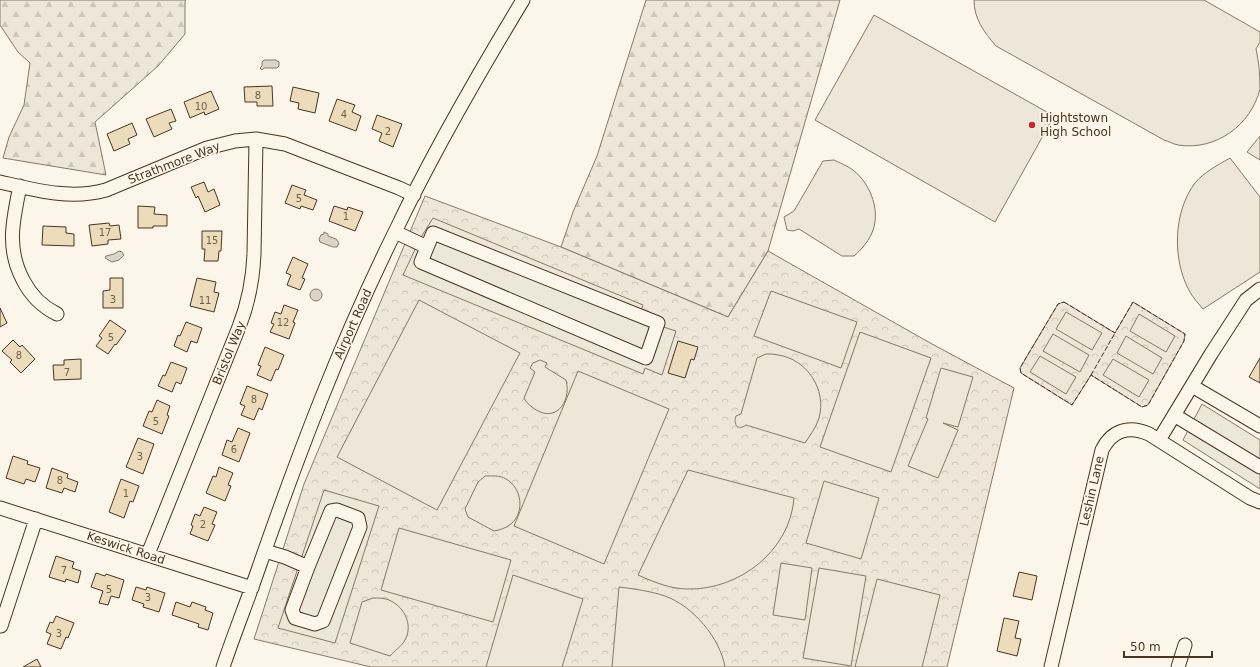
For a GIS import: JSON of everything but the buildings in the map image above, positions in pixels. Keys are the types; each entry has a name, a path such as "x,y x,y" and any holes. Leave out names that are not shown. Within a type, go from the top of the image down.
{"street":[{"name":"Airport Road","path":"224,667 293,470 322,397 394,232 458,110 523,0"},
{"name":"Strathmore Way","path":"0,182 66,195 94,194 207,148 235,141 256,139 285,144 414,195"},
{"name":"Bristol Way","path":"148,554 246,306 253,270 254,254 256,139"},
{"path":"20,186 12,231 14,260 22,279 33,297 42,306 57,314"},
{"path":"394,232 427,247"},
{"path":"433,233 658,324 646,358 421,262 427,247 433,233"},
{"path":"1159,440 1210,354 1246,300 1260,288"},
{"path":"1192,386 1260,426"},
{"path":"1174,415 1260,467"},
{"name":"Leshin Lane","path":"1051,667 1102,450 1105,443 1112,436 1120,431 1131,429 1140,430 1159,440 1250,498 1260,502"},
{"name":"Keswick Road","path":"0,508 252,588"},
{"path":"337,510 358,518 360,527 322,621 315,624 295,618 292,610 308,567 331,512 337,510"},
{"path":"1,626 36,519"},
{"path":"265,550 308,567"},
{"path":"1178,667 1185,646"}],"green space":[{"path":"0,0 186,0 185,34 158,66 95,122 106,175 3,158 9,137 24,105 30,63 18,52 0,25"},
{"path":"646,0 840,0 768,251 728,317 561,247 573,212 597,156"},
{"path":"974,0 1204,0 1260,32 1260,42 1256,49 1260,89 1249,114 1230,133 1206,144 1192,146 1176,145 1164,140 996,46 980,25 974,7"},
{"path":"874,15 1054,116 995,222 815,120"},
{"path":"1230,158 1260,197 1260,272 1203,309 1190,292 1184,280 1180,266 1178,252 1179,222 1182,208 1195,183 1207,172"},
{"path":"834,160 851,169 865,183 870,191 875,208 874,226 871,235 864,246 854,256 842,256 799,229 793,231 787,230 784,217 794,211 823,161"},
{"path":"425,196 561,247 728,317 768,251 932,344 1014,388 947,667 371,667 254,639 304,484"},
{"path":"771,291 857,322 841,368 754,336"},
{"path":"419,300 520,353 437,510 337,457"},
{"path":"1064,302 1115,333 1133,302 1185,334 1184,341 1148,405 1142,407 1091,375 1072,405 1021,373 1020,368 1058,304"},
{"path":"1066,312 1102,333 1092,350 1056,329"},
{"path":"1139,314 1175,336 1166,352 1130,331"},
{"path":"860,332 931,358 891,472 820,447"},
{"path":"1053,334 1089,355 1080,372 1043,351"},
{"path":"1126,336 1162,358 1153,374 1117,353"},
{"path":"766,354 788,358 798,363 806,369 817,387 821,407 819,418 815,428 805,443 746,425 739,427 735,422 736,416 741,414 757,358"},
{"path":"1040,356 1076,377 1066,394 1030,372"},
{"path":"1113,359 1149,380 1139,397 1103,375"},
{"path":"540,360 547,363 545,367 566,380 567,389 564,403 560,409 547,414 540,412 529,405 524,398 535,372 530,368 533,363"},
{"path":"941,368 973,377 958,427 943,423 958,430 938,478 908,466 928,419 926,418"},
{"path":"578,371 669,409 604,564 514,526"},
{"path":"688,470 794,498 790,517 783,535 759,564 743,575 726,583 707,588 675,588 656,583 638,575"},
{"path":"485,476 499,476 506,479 516,488 520,500 518,513 511,524 507,527 494,531 468,517 465,509 478,482"},
{"path":"824,481 879,498 861,559 806,543"},
{"path":"399,528 511,560 493,622 381,590"},
{"path":"781,563 812,568 805,620 773,615"},
{"path":"819,568 866,576 851,666 803,658"},
{"path":"513,575 583,599 562,667 486,667"},
{"path":"877,579 940,595 922,667 855,667"},
{"path":"619,587 659,594 685,607 704,624 711,634 722,656 725,667 612,667"},
{"path":"373,598 384,599 397,605 402,610 407,621 408,628 405,640 390,656 350,643 362,602"}],"shaded area":[{"path":"264,60 276,60 279,62 279,66 277,68 264,68 262,70 260,68"},
{"path":"1260,136 1260,160 1247,152"},
{"path":"433,218 643,305 638,319 676,331 662,375 645,368 643,374 403,275 420,239"},
{"path":"324,232 328,234 328,236 336,239 339,243 337,247 320,242 319,239"},
{"path":"119,251 124,255 119,260 112,262 105,258 106,256"},
{"path":"314,289 318,289 322,295 318,301 314,301 310,297 310,293"},
{"path":"1202,404 1260,440 1260,489 1183,440"},
{"path":"324,490 379,506 335,643 278,628"}],"fence":[{"path":"1064,302 1115,333 1133,302 1185,334 1184,341 1148,405 1142,407 1091,375 1072,405 1021,373 1020,368 1058,304 1064,302"},
{"path":"1091,375 1115,333"}],"place":[{"name":"Hightstown High School","path":"1032,125"}]}
